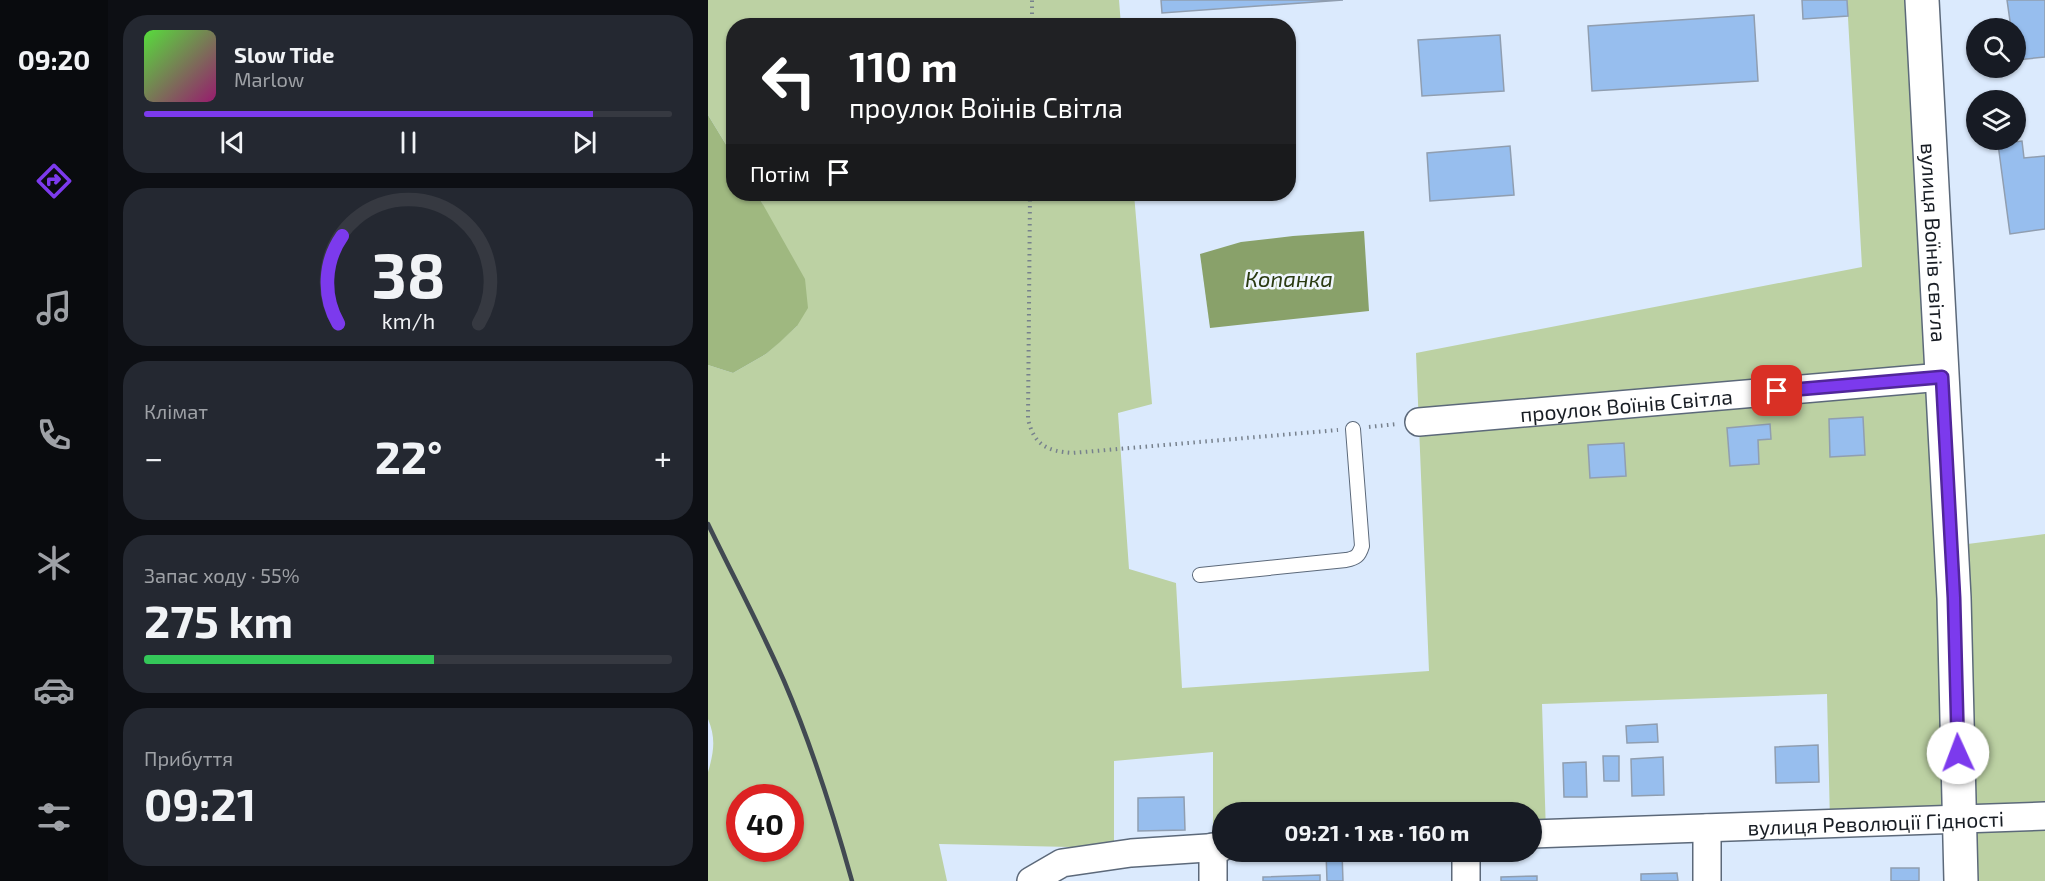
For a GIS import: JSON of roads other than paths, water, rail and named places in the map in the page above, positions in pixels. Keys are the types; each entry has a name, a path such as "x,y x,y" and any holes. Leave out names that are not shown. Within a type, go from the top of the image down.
{"street":[{"name":"вулиця Воїнів світла","path":"1922,0 1954,598 1961,881"},
{"name":"проулок Воїнів Світла","path":"1419,422 1942,377"},
{"name":"вулиця Революції Гідності","path":"1542,834 2045,816"},
{"path":"1707,828 1707,881"},
{"path":"1031,881 1062,863 1131,853 1212,847"},
{"path":"1213,881 1216,862"},
{"path":"1466,862 1466,881"}],"lane":[{"path":"1200,575 1346,560 1360,555 1362,546 1353,429"}],"water":[{"name":"Копанка","path":"1364,231 1369,311 1210,328 1200,254 1241,242"}],"railway":[{"path":"708,524 766,641 794,705 821,780 852,881"}]}
